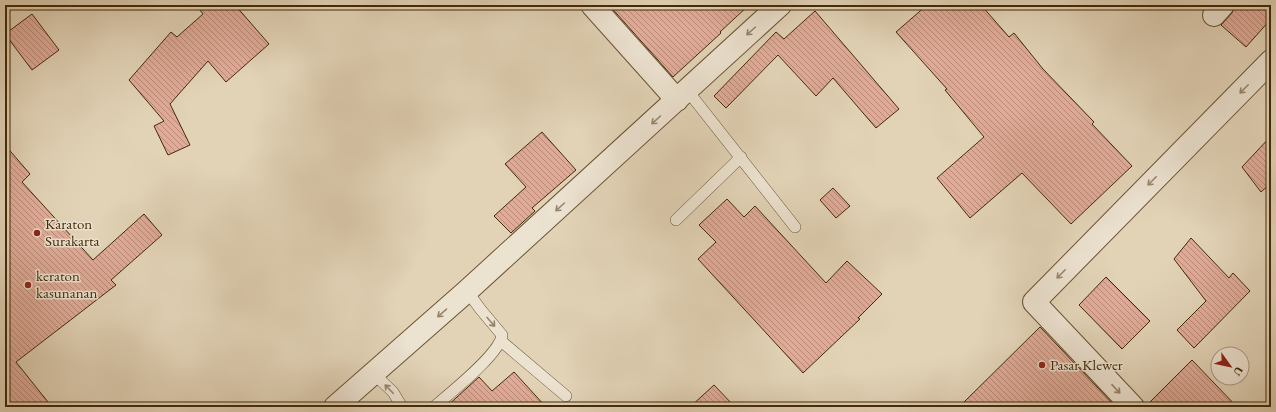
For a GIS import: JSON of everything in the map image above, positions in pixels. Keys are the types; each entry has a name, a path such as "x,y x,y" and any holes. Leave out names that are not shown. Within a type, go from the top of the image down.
{"street":[{"path":"592,5 682,95"},
{"path":"335,407 467,291 780,5"},
{"path":"1133,407 1034,302 1271,61"}],"lane":[{"path":"682,95 741,157 795,227"},
{"path":"676,220 741,157"},
{"path":"434,407 490,356 501,341 502,335 467,291"},
{"path":"501,341 566,396"},
{"path":"374,374 393,392 402,407"}],"building":[{"path":"196,5 235,5 269,44 226,82 208,61 170,104 190,145 168,155 154,126 164,121 129,80 171,32 177,37 203,14"},
{"path":"609,5 749,5 673,77"},
{"path":"927,5 981,5 1009,37 1014,33 1043,69 1094,122 1092,124 1132,166 1071,224 1022,173 970,218 937,178 984,137 945,90 947,89 896,32"},
{"path":"1235,5 1271,5 1271,19 1246,47 1221,25 1232,13"},
{"path":"815,11 899,109 876,128 833,78 816,96 778,55 726,108 714,96 776,32 784,39"},
{"path":"32,14 59,50 32,70 5,34"},
{"path":"542,132 576,170 532,208 535,211 511,233 494,216 526,187 505,164"},
{"path":"1271,136 1271,183 1261,192 1242,167"},
{"name":"Karaton Surakarta","path":"5,145 30,174 22,182 93,260 144,214 162,235 111,280 116,285 16,362 52,407 5,407"},
{"path":"833,188 850,206 836,218 820,200"},
{"path":"727,199 744,217 755,206 826,283 847,261 882,294 858,318 860,319 803,373 698,259 716,242 699,225"},
{"path":"1191,238 1229,278 1233,273 1250,291 1194,348 1177,330 1206,301 1174,259"},
{"path":"1106,277 1150,321 1122,349 1079,305"},
{"name":"Pasar Klewer","path":"1040,327 1116,407 959,407"},
{"path":"1192,360 1210,379 1210,386 1217,386 1237,407 1145,407"},
{"path":"514,372 546,407 446,407 479,377 492,391"},
{"path":"714,385 735,407 690,407"}],"place":[{"name":"Karaton Surakarta","path":"37,233"},
{"name":"keraton kasunanan","path":"28,285"},
{"name":"Pasar Klewer","path":"1042,365"}]}
